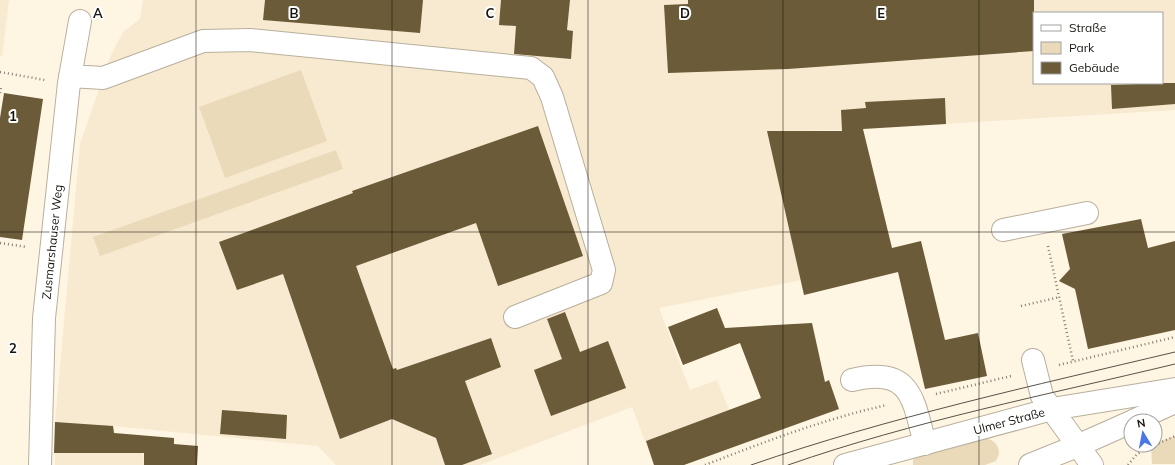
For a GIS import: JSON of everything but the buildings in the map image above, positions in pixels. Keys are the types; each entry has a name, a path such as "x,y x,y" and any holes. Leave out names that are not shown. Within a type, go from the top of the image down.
{"street":[{"name":"Zusmarshauser Weg","path":"40,465 44,318 70,80 80,21"},
{"path":"70,80 103,78 203,41 250,40 531,68 543,77 552,97 604,270 601,283 515,316"},
{"path":"1003,230 1087,213"},
{"path":"1033,360 1042,396 1092,465"},
{"path":"852,380 868,376 883,377 904,386 913,400 924,444"},
{"name":"Ulmer Straße","path":"845,465 1052,409 1175,389"},
{"path":"1151,413 1175,402"},
{"path":"1030,465 1123,426"}],"path":[{"path":"0,72 70,80"},
{"path":"0,93 1,88"},
{"path":"1042,222 1060,297 1073,361"},
{"path":"1021,306 1060,297"},
{"path":"1163,440 1171,434"},
{"path":"1167,438 1175,436"},
{"path":"1128,465 1139,453"}],"shaded area":[{"path":"0,0 9,0 2,56 0,56"},
{"path":"143,0 1175,0 1175,110 842,130 767,131 801,280 659,308 690,390 717,380 729,410 731,409 744,443 684,465 654,465 632,407 480,465 336,465 318,446 113,426 115,433 142,435 144,465 55,465 55,422 80,144 110,57 123,32 140,19"}],"green space":[{"path":"301,70 327,141 225,178 199,107"},
{"path":"336,150 343,169 100,256 93,237"},
{"path":"1175,436 1175,464 1152,464 1151,453 1163,453 1163,440"},
{"path":"985,438 991,440 997,446 999,454 996,461 985,465 913,465 913,460 917,453"}],"tram line":[{"path":"751,465 909,417 1175,352"},
{"path":"788,465 836,449 932,422 1175,364"}]}
